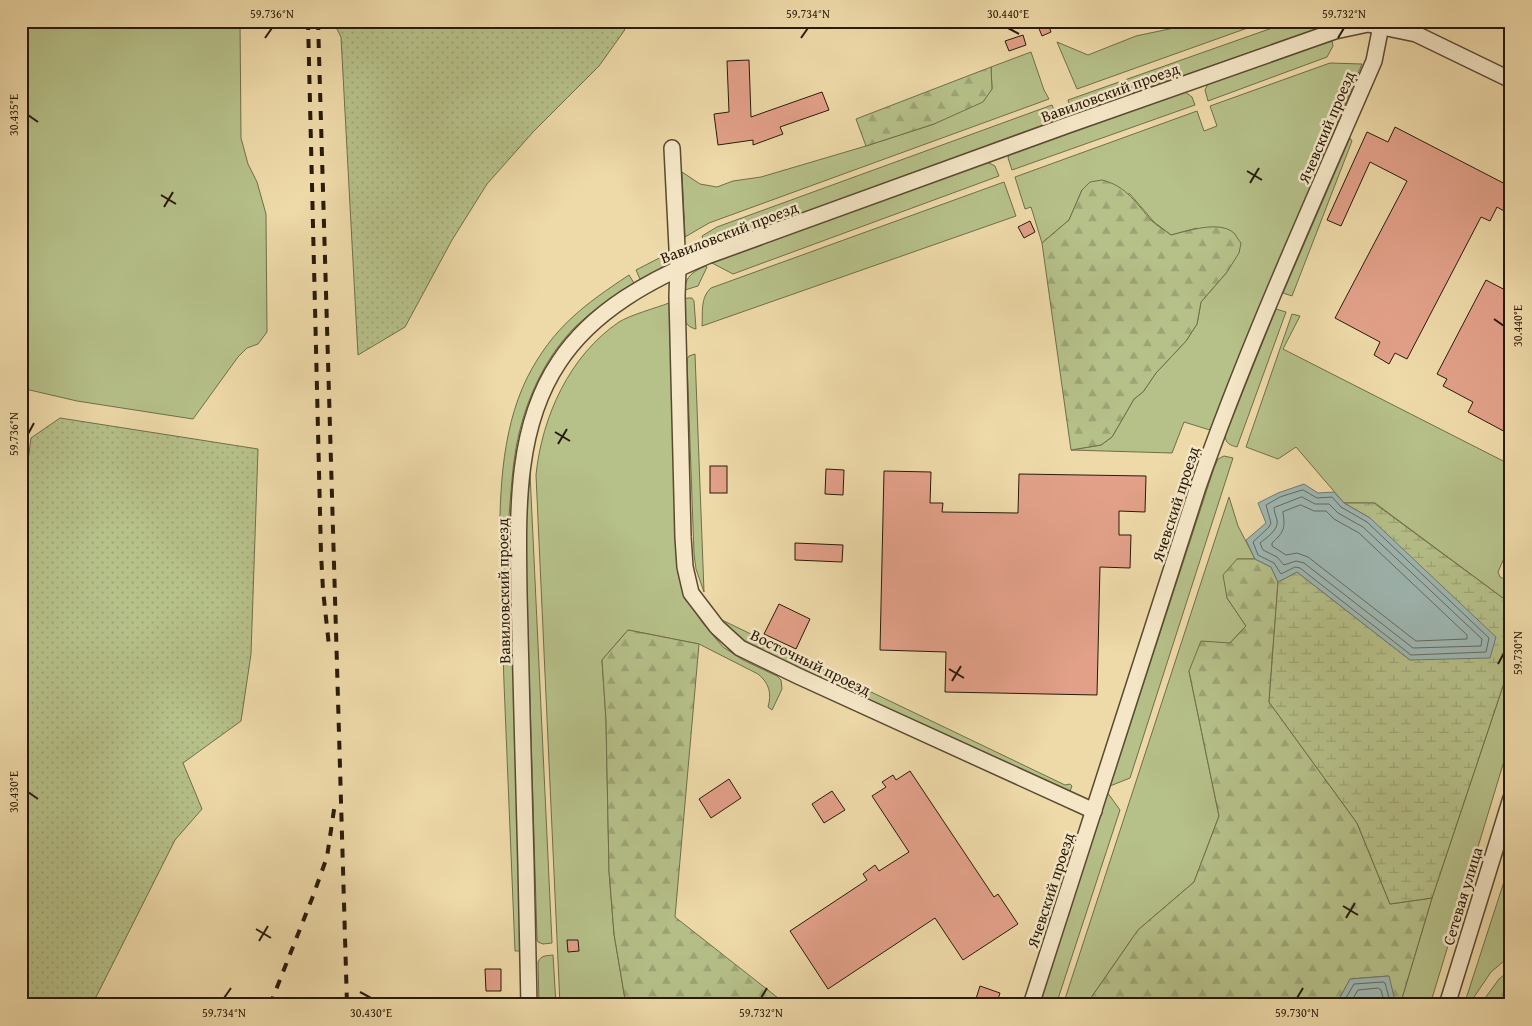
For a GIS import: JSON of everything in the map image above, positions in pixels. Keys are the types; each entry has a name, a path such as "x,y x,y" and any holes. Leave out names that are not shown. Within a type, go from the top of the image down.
{"street":[{"name":"Вавиловский проезд","path":"529,1005 518,528 525,449 534,414 545,387 559,361 582,333 611,308 641,288 678,268 1068,125 1335,31 1368,24 1381,24 1416,34 1511,80"},
{"name":"Ячевский проезд","path":"1030,1005 1220,424 1374,62 1381,24"},
{"name":"Восточный проезд","path":"672,148 678,268 682,527 685,567 692,593 718,627 740,648 1094,811"},
{"name":"Сетевая улица","path":"1447,1005 1511,798"}],"green space":[{"path":"21,21 240,21 241,138 266,214 267,332 258,344 247,348 238,357 193,419 77,401 21,388"},
{"path":"333,21 628,21 624,31 599,66 534,131 487,184 452,240 405,327 358,355 341,37"},
{"path":"1207,21 1267,21 1077,89 1057,42 1088,55 1136,36"},
{"path":"1292,21 1327,21 1328,25 1079,112 1071,110 1068,100"},
{"path":"1332,41 1333,46 1327,57 1208,101 1205,90 1209,82"},
{"path":"1031,52 1049,99 709,223 685,237 682,172 700,184 717,187 733,181 761,177 934,124 992,89 991,67"},
{"path":"1330,63 1362,64 1210,430 1184,422 1172,453 1071,450 1101,445 1112,437 1134,399 1143,392 1156,373 1186,341 1197,324 1201,302 1227,272 1197,228 1171,235 1154,222 1130,194 1082,190 1069,220 1042,243 1031,207 1025,209 1015,177 1197,111 1204,131 1217,126 1210,106"},
{"path":"991,67 992,89 983,102 934,124 866,146 856,119"},
{"path":"1185,92 1192,97 1195,105 1012,170 1008,158 1009,155"},
{"path":"1052,105 1054,121 706,249 702,236 717,227"},
{"path":"1350,138 1352,141 1292,296 1283,293"},
{"path":"984,163 995,166 999,176 733,274 712,263"},
{"path":"1102,180 1125,191 1156,225 1171,235 1194,229 1220,227 1234,233 1241,243 1239,253 1227,272 1201,302 1197,324 1186,341 1156,373 1143,392 1134,399 1112,437 1101,445 1071,450 1042,243 1069,220 1082,190 1090,182"},
{"path":"1004,182 1016,216 702,326 702,310 705,296 711,288"},
{"path":"669,253 662,267 640,279 636,270"},
{"path":"706,266 698,286 685,290 688,278"},
{"path":"629,275 634,283 604,303 576,326 554,352 530,398 516,448 509,516 521,951 515,951 500,563 501,492 506,445 518,399 537,360 559,331 571,319 584,307"},
{"path":"692,298 694,301 696,329 688,325 684,318 683,299"},
{"path":"669,303 678,573 690,604 723,647 743,660 777,676 781,680 782,689 772,710 768,707 769,689 765,681 758,674 699,644 628,630 602,660 606,720 609,871 614,934 626,1005 560,1005 536,475 539,453 544,431 561,390 572,370 586,352 601,336 624,319"},
{"path":"1276,309 1286,312 1237,447 1230,445 1225,436"},
{"path":"1292,314 1300,316 1283,349 1511,465 1511,542 1498,572 1500,577 1511,582 1511,604 1375,503 1344,503 1296,447 1278,459 1246,447"},
{"path":"695,354 704,592 696,569 694,554 687,359"},
{"path":"60,418 258,449 251,654 241,721 183,763 202,809 175,840 92,1005 21,1005 21,515 31,438"},
{"path":"1224,456 1233,458 1130,778 1110,786 1214,468 1218,459"},
{"path":"530,473 552,943 543,944 538,942 537,939 525,529"},
{"path":"1229,497 1238,526 1255,559 1237,559 1227,598 1246,626 1230,643 1189,671 1219,816 1194,882 1138,930 1086,1005 1063,1005"},
{"path":"1344,503 1374,503 1511,604 1511,662 1432,898 1390,904 1357,823 1269,702 1278,582 1297,572 1410,660 1370,518"},
{"path":"1237,559 1255,559 1271,567 1278,582 1269,702 1357,823 1390,904 1432,898 1400,1005 1396,1005 1388,976 1350,979 1336,1005 1086,1005 1138,930 1194,882 1219,816 1189,671 1201,641 1230,643 1246,626 1227,598 1223,575"},
{"path":"722,620 827,671 821,677 817,677 758,649 736,635"},
{"path":"628,630 699,644 675,917 787,1005 626,1005 614,934 609,871 606,720 602,660"},
{"path":"1511,662 1511,738 1430,1005 1400,1005 1432,898"},
{"path":"844,679 1065,785 1070,784 1072,786 1070,791 847,690"},
{"path":"1107,792 1120,810 1056,1005 1038,1005"},
{"path":"1511,860 1511,955 1491,972 1470,1005 1464,1005"},
{"path":"553,955 556,1005 539,1005 538,962 542,957"},
{"path":"1511,969 1511,1005 1480,1005 1499,979"}],"water":[{"path":"1304,484 1318,493 1334,492 1344,503 1370,518 1496,637 1490,658 1410,660 1297,572 1278,582 1271,567 1255,559 1246,540 1266,523 1258,503 1278,493"},
{"path":"1389,976 1396,1005 1336,1005 1350,979"}],"building":[{"path":"1036,21 1047,21 1051,32 1042,36"},
{"path":"1023,35 1026,45 1009,51 1005,41"},
{"path":"749,60 751,117 822,92 829,110 780,127 783,134 753,145 753,140 718,145 714,114 729,112 727,61"},
{"path":"1395,127 1511,187 1511,215 1497,207 1490,221 1481,217 1407,359 1395,353 1389,364 1374,355 1380,342 1335,318 1407,181 1370,162 1341,226 1327,220 1367,132 1388,142"},
{"path":"1030,221 1035,232 1024,238 1018,227"},
{"path":"1486,280 1511,293 1511,435 1468,412 1473,402 1443,386 1447,379 1437,374"},
{"path":"710,466 727,466 727,493 710,493"},
{"path":"826,469 844,470 843,495 825,494"},
{"path":"884,471 931,472 930,503 943,503 942,512 1018,513 1019,474 1146,476 1145,512 1119,511 1119,535 1131,535 1130,568 1100,567 1097,695 945,692 946,652 880,650"},
{"path":"795,543 843,545 842,562 795,560"},
{"path":"779,604 810,619 796,649 764,634"},
{"path":"910,771 994,897 998,894 1018,924 963,960 935,918 828,989 790,931 867,880 863,874 875,865 879,871 909,852 872,796 886,787 882,782 893,775 896,780"},
{"path":"729,779 741,798 711,818 699,799"},
{"path":"832,791 845,810 824,823 812,804"},
{"path":"567,940 578,940 579,951 568,952"},
{"path":"485,969 501,969 501,991 486,991"},
{"path":"980,986 1000,993 996,1005 974,1005"}],"railway":[{"path":"308,21 321,553 329,646"},
{"path":"318,21 347,1005"},
{"path":"270,1005 327,857 335,803"}]}
